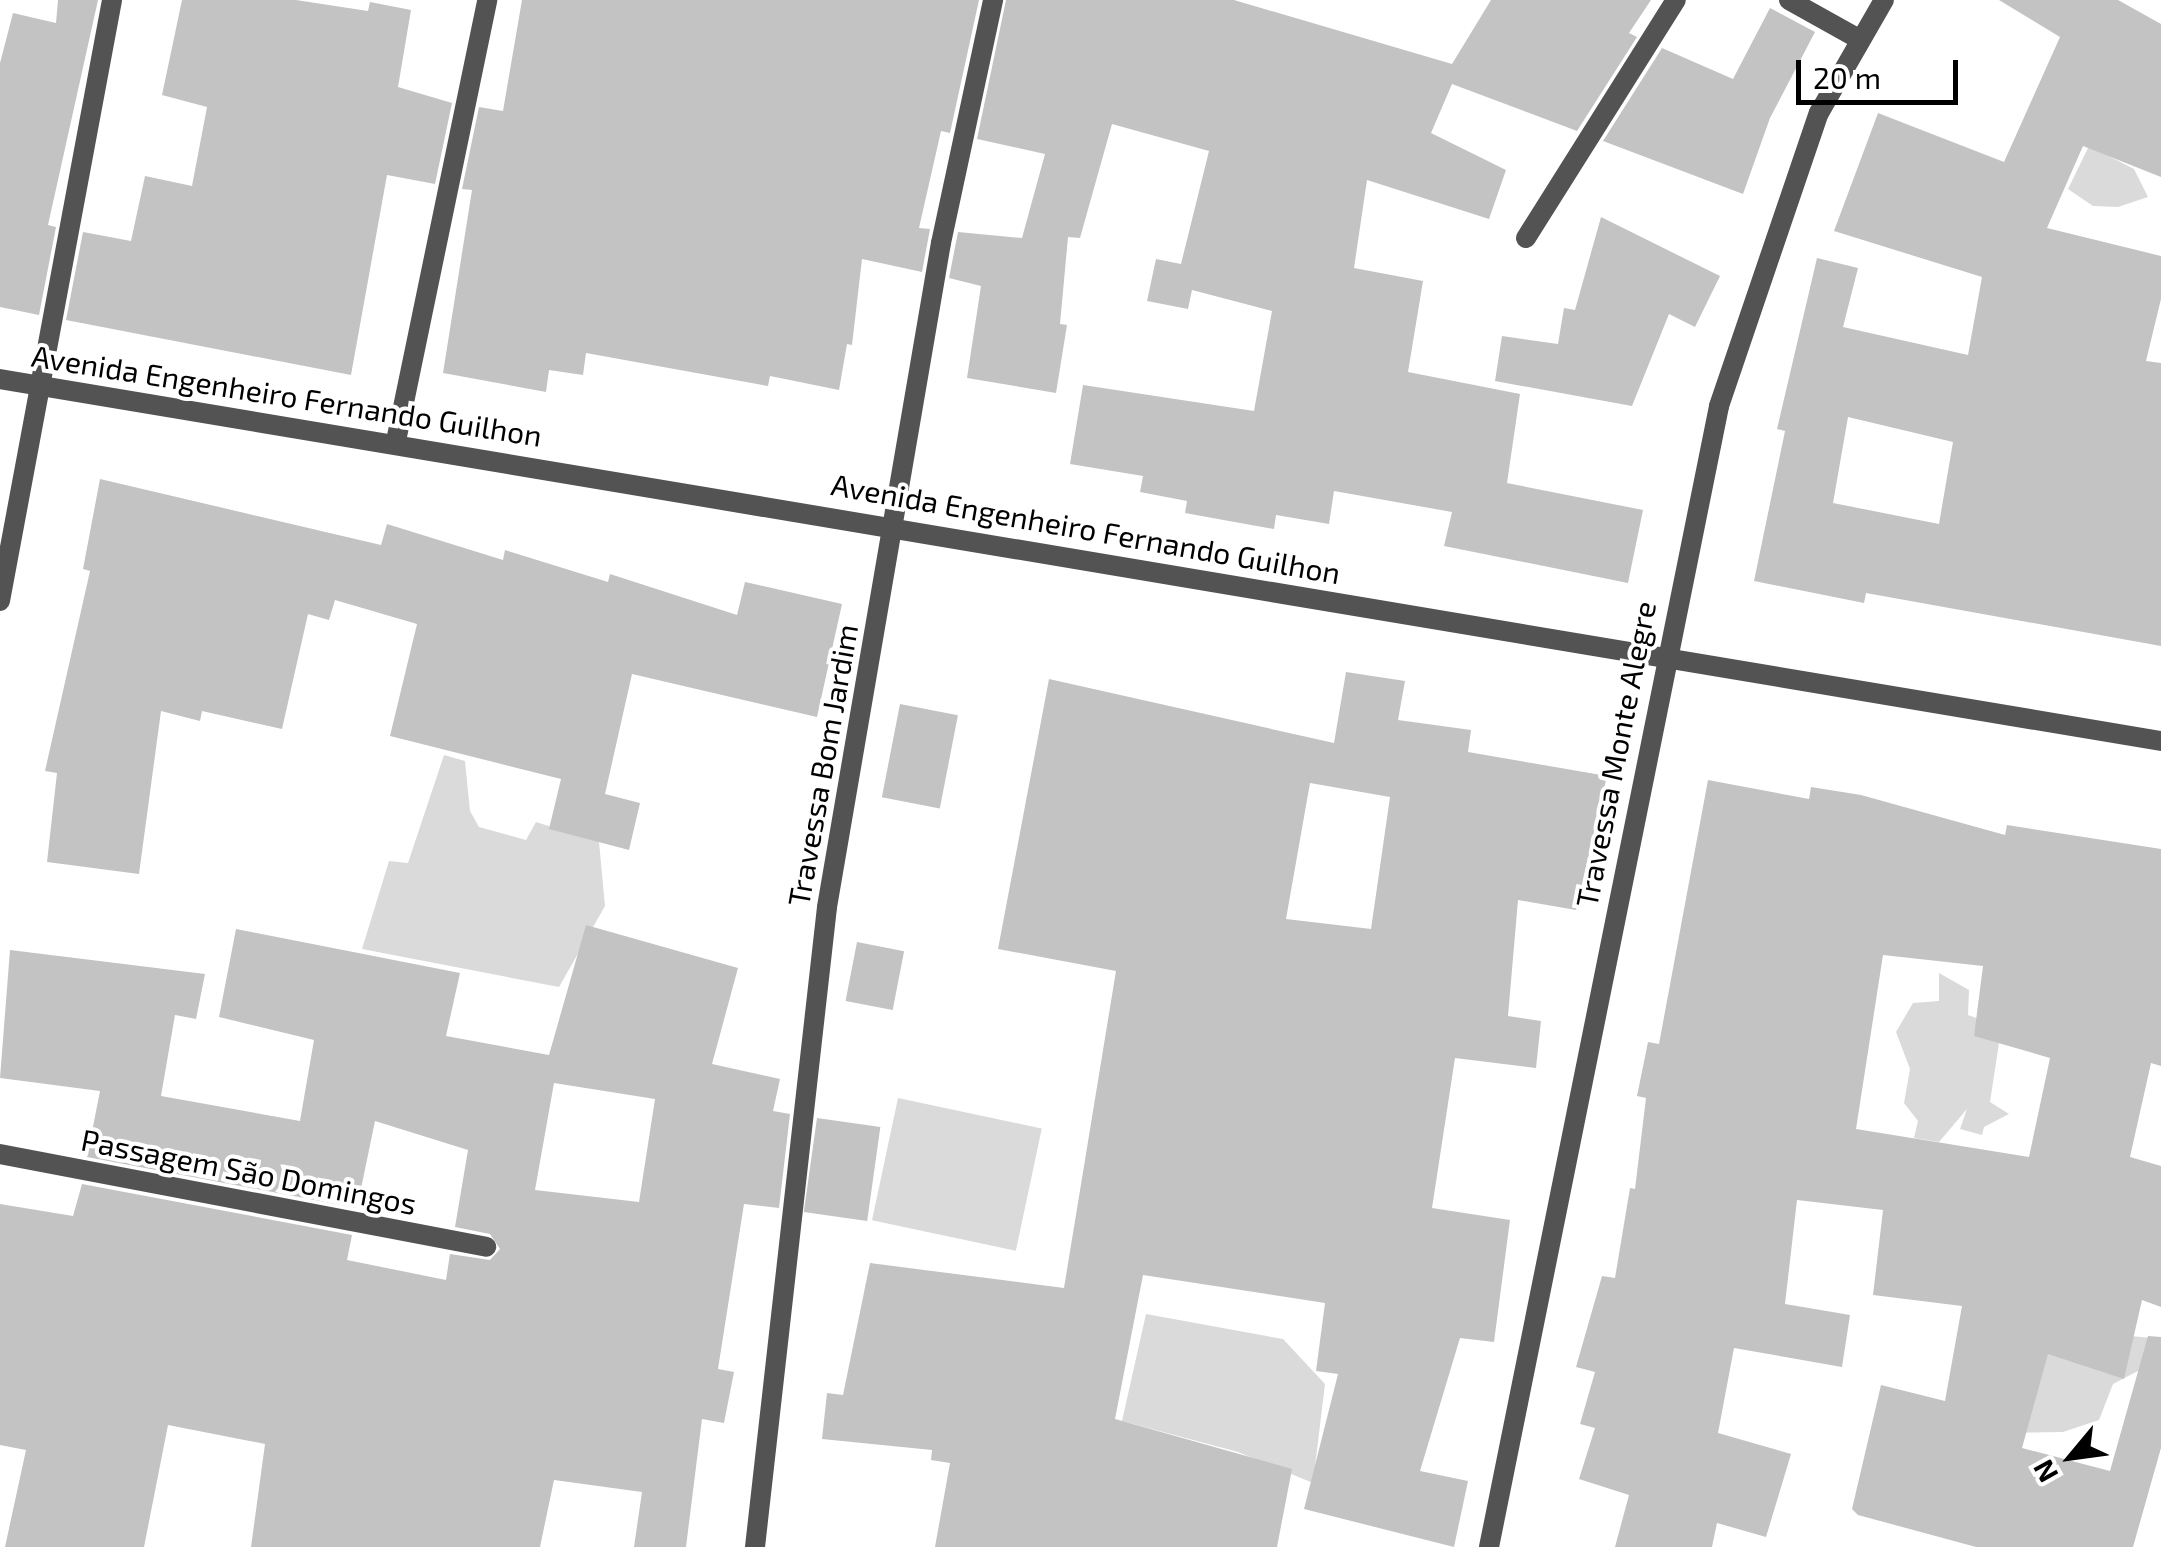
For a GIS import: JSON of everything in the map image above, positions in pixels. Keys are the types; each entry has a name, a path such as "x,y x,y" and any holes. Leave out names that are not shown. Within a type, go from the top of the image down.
{"street":[{"path":"0,601 112,0"},
{"path":"396,441 487,0"},
{"name":"Travessa Bom Jardim","path":"755,1547 827,907 941,243 993,0"},
{"path":"1526,238 1676,0"},
{"path":"1789,0 1857,38"},
{"name":"Travessa Monte Alegre","path":"1489,1547 1664,656 1719,406 1818,113 1857,38 1884,0"},
{"name":"Avenida Engenheiro Fernando Guilhon","path":"0,379 396,441 2161,741"},
{"name":"Passagem São Domingos","path":"0,1154 486,1248"}],"shaded area":[{"path":"2089,146 2134,169 2148,197 2118,207 2093,206 2068,189"},
{"path":"444,755 465,761 470,811 479,827 526,840 536,822 599,842 605,906 559,987 362,949 389,861 408,863"},
{"path":"1939,973 1969,990 1968,1015 1979,1019 1974,1035 1999,1043 1990,1102 2009,1114 1984,1127 1982,1135 1960,1129 1967,1109 1939,1142 1914,1138 1918,1121 1904,1103 1910,1069 1896,1032 1913,1003 1939,1001"},
{"path":"898,1098 1042,1129 1016,1251 872,1220"},
{"path":"1146,1314 1283,1339 1325,1384 1313,1483 1238,1452 1122,1421"},
{"path":"2042,1327 2161,1339 2161,1359 2113,1384 2099,1420 2063,1432 1990,1433"}],"building":[{"path":"58,0 98,0 48,225 56,227 39,315 0,307 0,63 13,13 56,23"},
{"path":"182,0 296,0 368,11 370,2 411,10 398,87 452,103 435,184 387,175 351,375 66,320 83,232 131,241 145,176 192,186 207,107 162,95"},
{"path":"522,0 979,0 950,133 941,131 919,228 930,229 922,272 862,259 852,345 847,344 839,390 770,376 768,386 586,353 583,375 549,370 546,392 443,373 472,190 462,189 479,107 503,111"},
{"path":"1006,0 1234,0 1452,64 1491,0 1651,0 1629,33 1637,37 1577,131 1452,84 1431,133 1506,170 1489,219 1367,180 1354,268 1423,281 1408,372 1520,394 1507,483 1643,510 1628,583 1444,546 1452,512 1334,491 1329,524 1276,515 1274,529 1185,513 1187,501 1140,492 1143,476 1070,464 1083,385 1254,411 1272,311 1192,290 1188,309 1147,301 1156,259 1181,264 1209,151 1112,124 1080,238 1068,237 1060,324 1067,325 1056,393 967,378 981,286 949,278 958,232 1022,238 1045,154 977,139"},
{"path":"1999,0 2118,0 2161,24 2161,177 2083,146 2047,228 2161,256 2161,299 2146,361 2161,363 2161,646 1866,593 1864,603 1754,581 1785,431 1777,429 1817,258 1858,268 1843,327 1968,355 1982,277 1834,231 1878,113 2004,162 2060,37","holes":["1848,417 1953,442 1939,524 1833,503"]},
{"path":"1770,8 1815,32 1770,118 1743,194 1603,141 1662,48 1733,79"},
{"path":"1601,217 1720,276 1695,327 1669,314 1632,406 1495,381 1502,336 1558,344 1564,308 1575,310"},
{"path":"100,479 381,545 387,524 503,560 505,550 608,582 610,574 737,615 745,582 842,604 817,717 632,674 605,794 640,803 629,850 549,829 561,779 390,736 417,624 335,600 329,620 308,614 282,729 202,711 200,721 161,711 139,874 47,862 57,773 45,771 90,571 83,569"},
{"path":"1346,672 1405,681 1398,720 1471,730 1468,752 1607,776 1576,910 1518,900 1508,1016 1541,1021 1536,1068 1455,1058 1432,1208 1510,1220 1494,1342 1460,1338 1420,1471 1468,1481 1454,1547 1304,1509 1338,1374 1316,1371 1325,1303 1143,1275 1115,1419 1292,1469 1277,1547 935,1547 950,1463 931,1460 932,1450 822,1439 827,1393 843,1395 870,1263 1064,1288 1116,971 998,949 1049,679 1334,743","holes":["1310,783 1390,797 1371,929 1286,919"]},
{"path":"900,704 958,715 940,809 882,797"},
{"path":"1708,780 1809,799 1811,787 1861,795 2005,835 2007,825 2161,849 2161,1066 2151,1063 2130,1157 2161,1166 2161,1307 2142,1300 2124,1379 2048,1354 2022,1448 2110,1471 2148,1336 2161,1337 2161,1448 2133,1547 1976,1547 1858,1515 1852,1509 1881,1385 1945,1401 1962,1306 1873,1295 1883,1210 1797,1200 1785,1304 1850,1315 1842,1367 1734,1348 1718,1433 1791,1454 1766,1537 1717,1523 1712,1547 1615,1547 1629,1495 1579,1479 1595,1428 1580,1424 1595,1372 1576,1367 1602,1276 1615,1278 1630,1188 1635,1189 1646,1098 1637,1096 1648,1042 1659,1044","holes":["1883,955 1983,966 1974,1036 2050,1058 2029,1157 1856,1129"]},
{"path":"586,925 738,968 712,1064 780,1079 773,1111 790,1114 779,1208 744,1204 718,1369 734,1372 724,1423 702,1419 686,1547 634,1547 642,1492 554,1480 540,1547 251,1547 265,1444 168,1425 144,1547 5,1547 26,1450 0,1445 0,1204 73,1216 82,1184 352,1235 347,1260 446,1280 450,1254 490,1260 500,1249 490,1234 455,1227 468,1150 375,1121 357,1208 87,1157 100,1091 0,1078 10,950 205,974 196,1019 175,1015 161,1096 300,1121 314,1040 219,1017 236,929 460,973 446,1036 549,1055","holes":["554,1083 655,1099 639,1202 535,1190"]},
{"path":"857,942 904,951 893,1010 846,1001"},
{"path":"817,1118 880,1127 867,1221 804,1212"}]}
